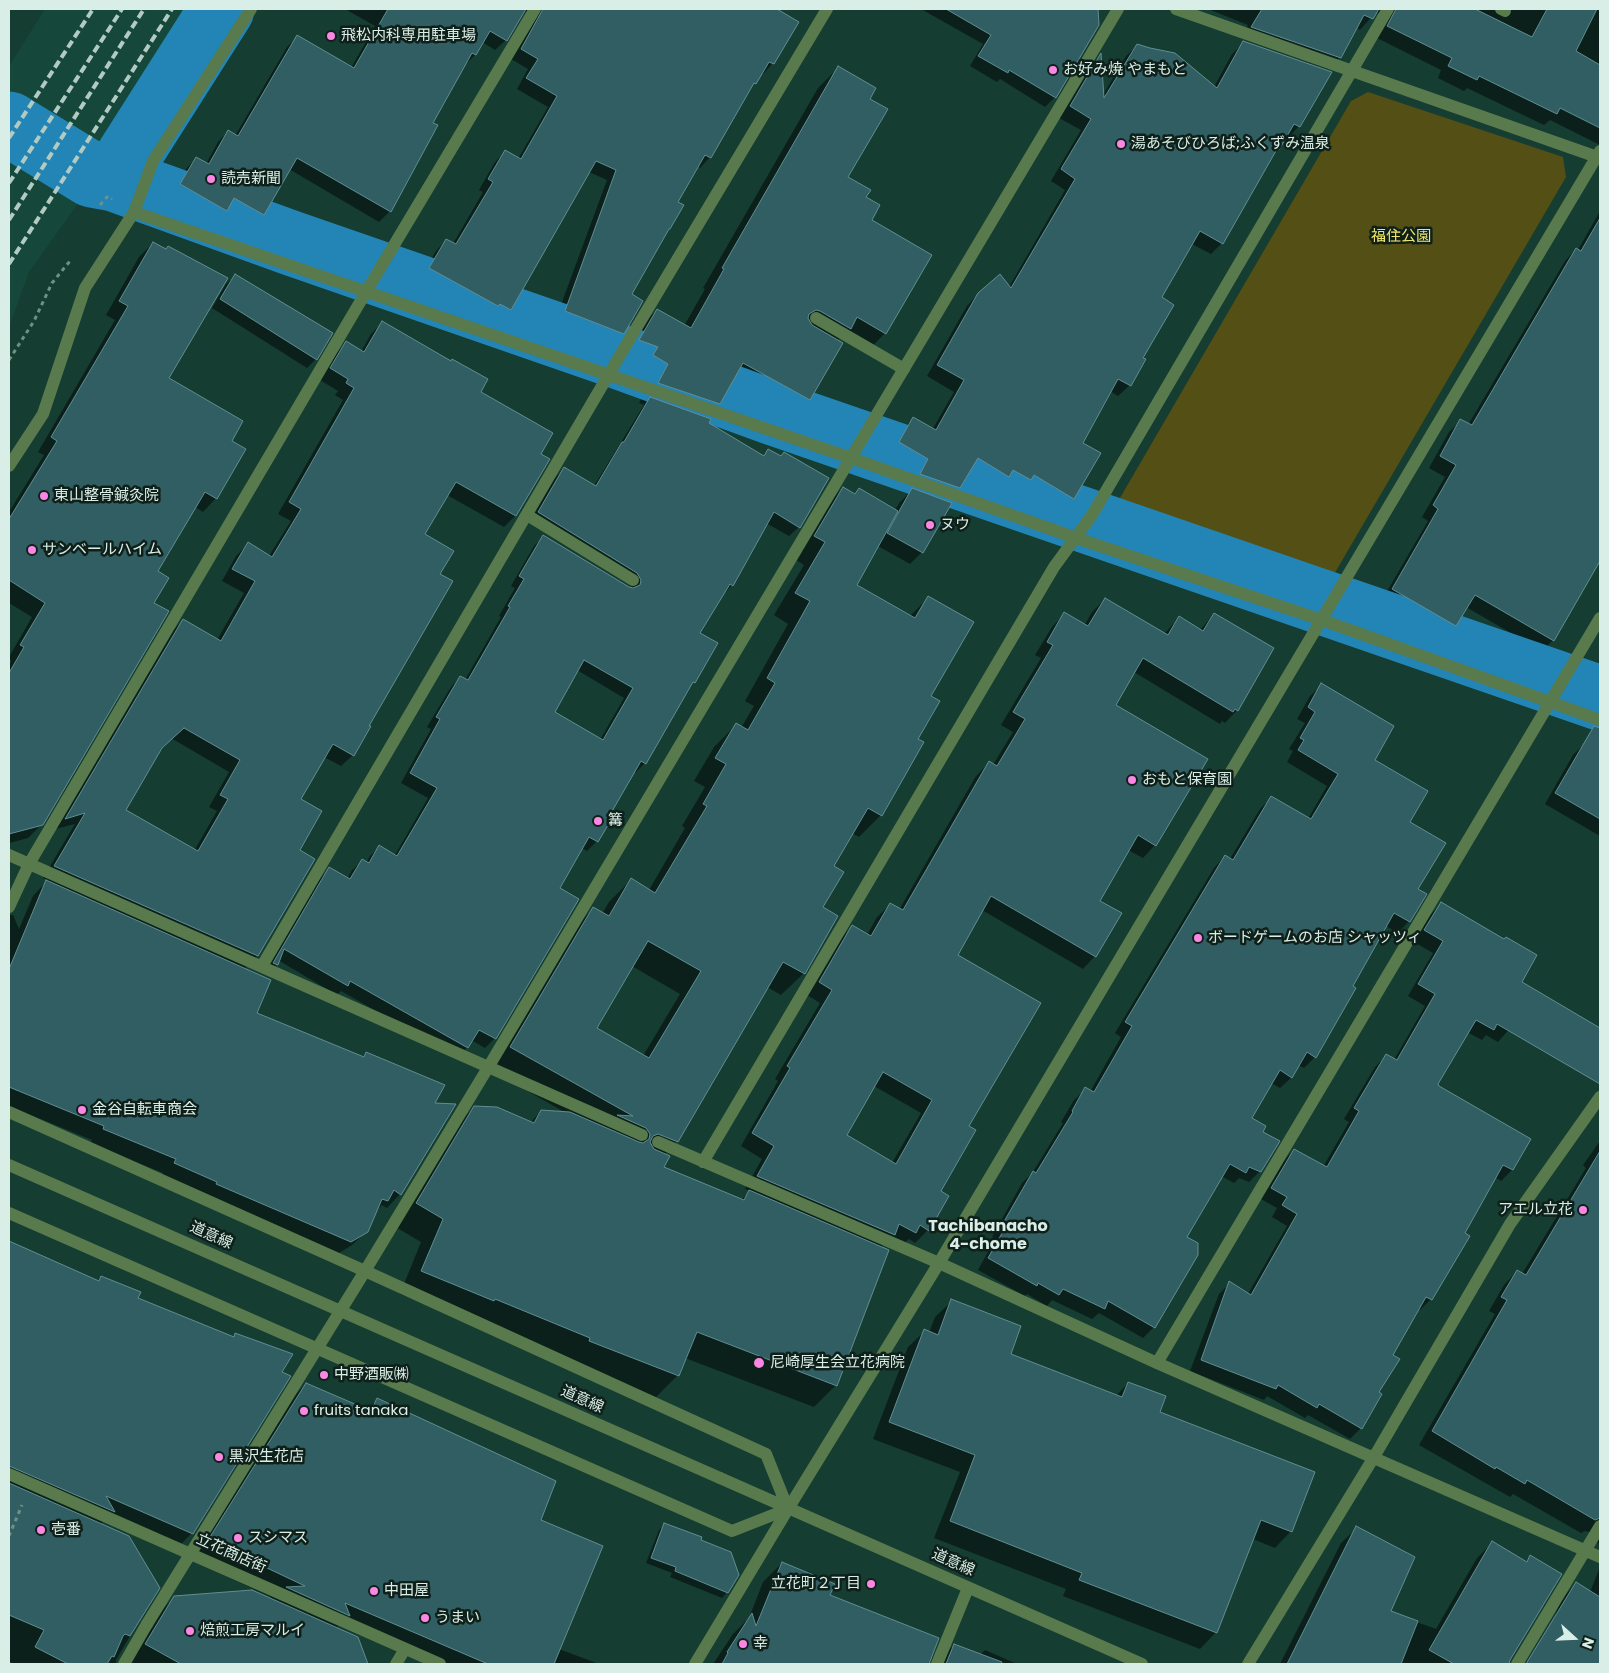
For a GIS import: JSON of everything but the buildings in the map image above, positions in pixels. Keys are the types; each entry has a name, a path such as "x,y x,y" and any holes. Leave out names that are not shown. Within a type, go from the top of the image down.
{"street":[{"path":"9,466 43,414 85,288 134,212 153,161 251,9"},
{"path":"9,907 29,864 535,9"},
{"path":"262,966 616,362 827,9"},
{"path":"124,1664 489,1066 1118,9"},
{"path":"695,1664 939,1263 1599,155 1176,9"},
{"path":"703,1162 1054,568 1089,521 1388,9"},
{"path":"134,212 609,375 854,453 1076,538 1322,620 1600,720"},
{"path":"816,318 904,369"},
{"path":"527,515 633,580"},
{"path":"1157,1363 1600,618"},
{"path":"9,855 642,1135"},
{"path":"1248,1664 1374,1457 1510,1224 1600,1097"},
{"path":"9,1112 365,1271 766,1454 788,1509"},
{"path":"658,1142 939,1263 1157,1363 1600,1557"},
{"name":"道意線","path":"9,1165 1142,1664"},
{"path":"9,1213 732,1532 788,1509"},
{"name":"立花商店街","path":"9,1474 440,1664"},
{"path":"1517,1664 1600,1526"},
{"path":"937,1664 968,1588"},
{"path":"396,1664 405,1649"}],"path":[{"path":"9,1536 30,1484"}],"shaded area":[{"path":"45,9 215,9 111,171 87,181 82,198 29,272 9,327 9,66"}],"green space":[{"name":"福住公園","path":"1368,92 1563,157 1566,177 1333,576 1315,586 1121,518 1117,503 1351,101"}],"waterway":[{"path":"9,124 92,175 114,179 222,9"},
{"path":"114,179 771,412 1600,698"}],"railway":[{"path":"9,138 93,9"},
{"path":"9,183 122,9"},
{"path":"9,220 144,9"},
{"path":"9,264 172,9"}],"place":[{"name":"飛松内科専用駐車場","path":"331,36"},
{"name":"お好み焼 やまもと","path":"1053,70"},
{"name":"湯あそびひろば;ふくずみ温泉","path":"1121,144"},
{"name":"読売新聞","path":"211,179"},
{"name":"東山整骨鍼灸院","path":"44,496"},
{"name":"ヌウ","path":"930,525"},
{"name":"サンベールハイム","path":"32,550"},
{"name":"おもと保育園","path":"1132,780"},
{"name":"篝","path":"598,821"},
{"name":"ボードゲームのお店 シャッツィ","path":"1198,938"},
{"name":"金谷自転車商会","path":"82,1110"},
{"name":"アエル立花","path":"1583,1210"},
{"name":"尼崎厚生会立花病院","path":"759,1363"},
{"name":"中野酒販㈱","path":"324,1375"},
{"name":"fruits tanaka","path":"304,1411"},
{"name":"黒沢生花店","path":"219,1457"},
{"name":"壱番","path":"41,1530"},
{"name":"スシマス","path":"238,1538"},
{"name":"立花町２丁目","path":"871,1584"},
{"name":"中田屋","path":"374,1591"},
{"name":"うまい","path":"425,1618"},
{"name":"焙煎工房マルイ","path":"190,1631"},
{"name":"幸","path":"743,1644"}],"district":[{"name":"Tachibanacho 4-chome","path":"988,1236"}]}
